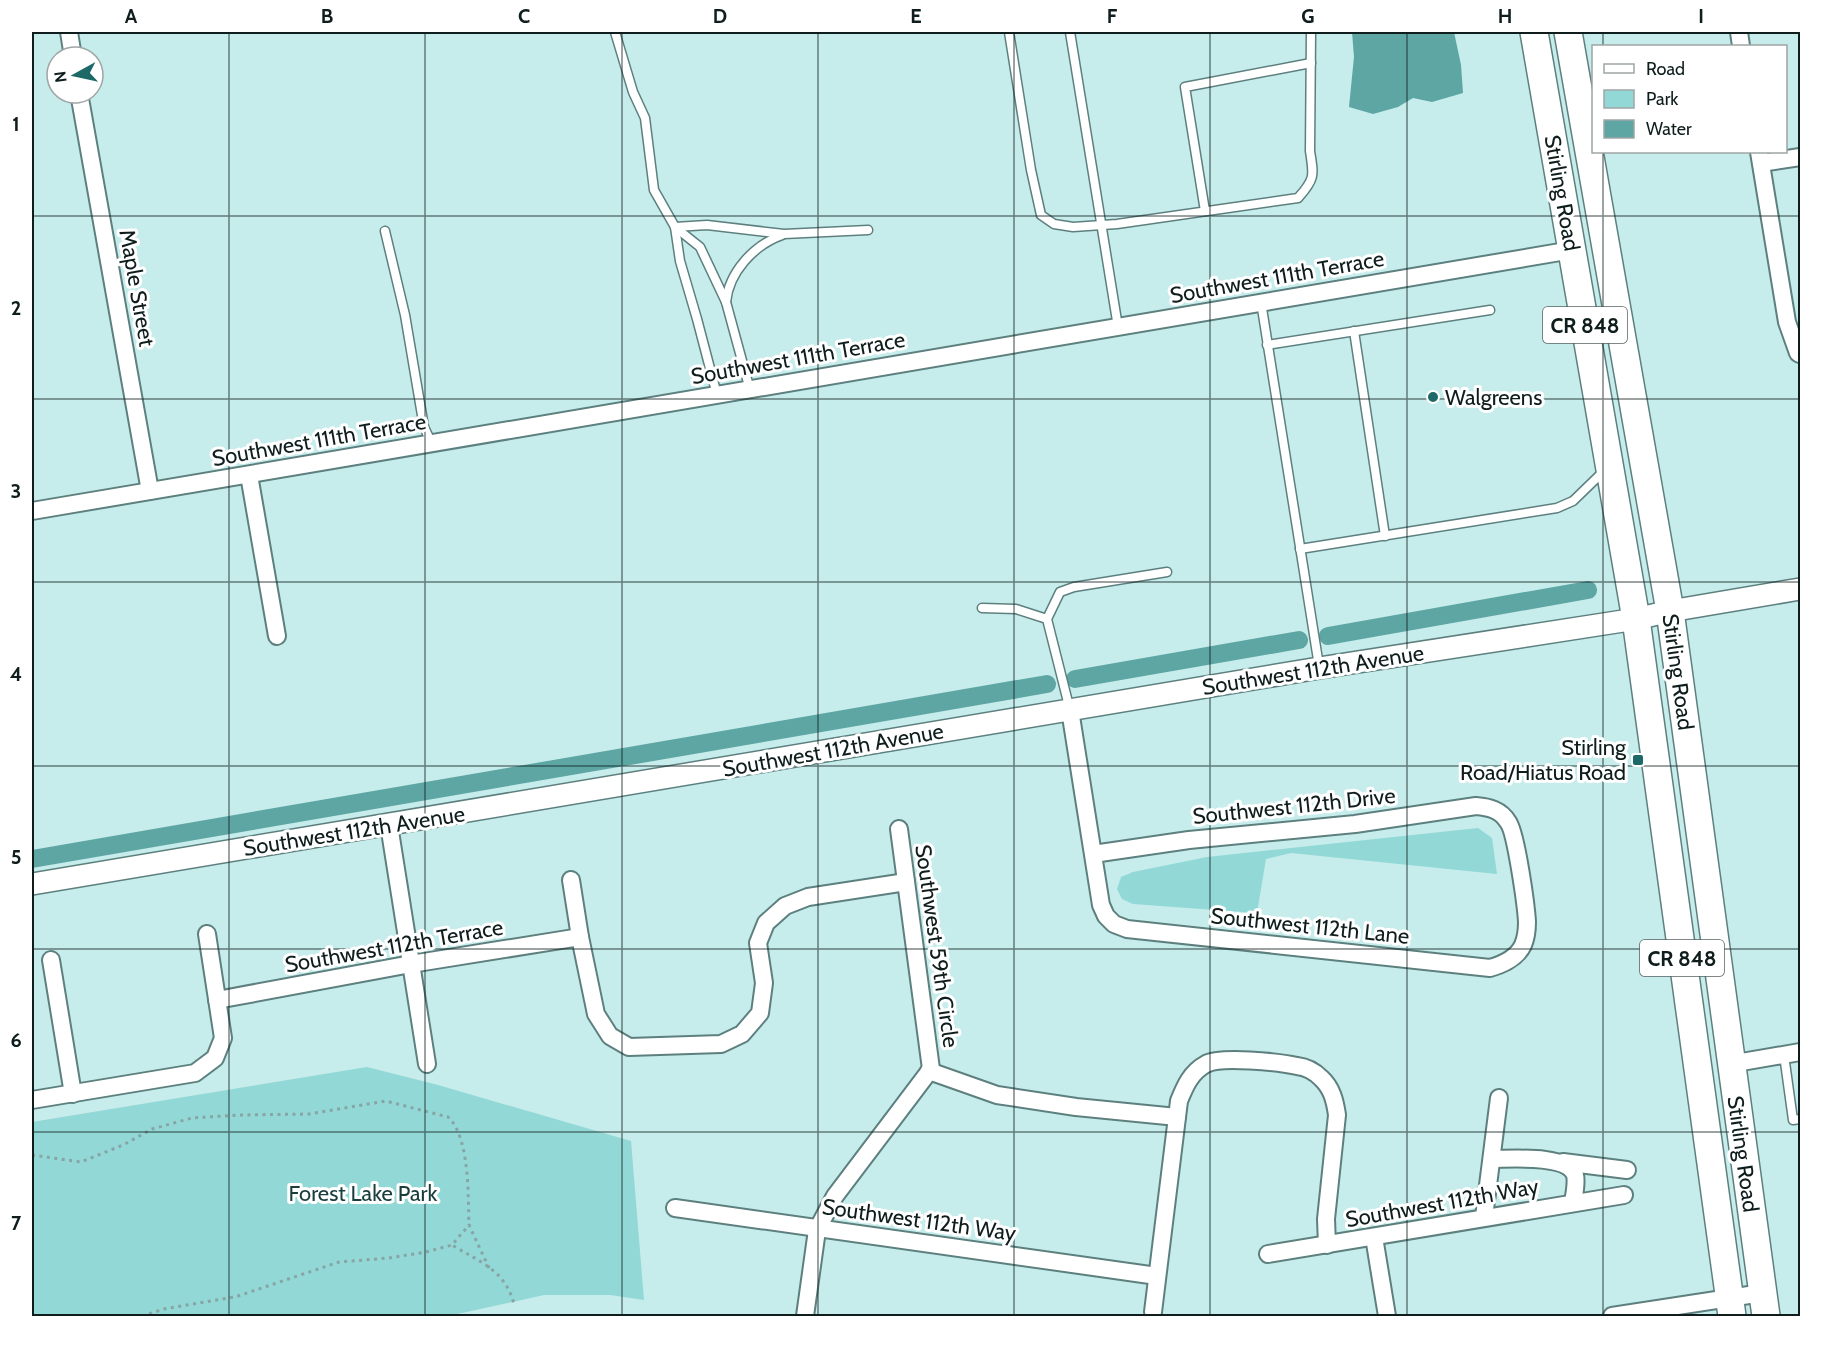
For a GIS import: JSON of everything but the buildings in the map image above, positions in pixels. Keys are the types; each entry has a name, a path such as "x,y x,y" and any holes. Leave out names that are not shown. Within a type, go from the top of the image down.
{"main road":[{"name":"Stirling Road","path":"1534,32 1635,619 1731,1307"},
{"name":"Stirling Road","path":"1568,32 1670,611 1764,1305"}],"street":[{"name":"Maple Street","path":"81,105 150,491"},
{"path":"1799,353 1787,322 1760,157 1800,157"},
{"name":"Southwest 111th Terrace","path":"32,512 1572,249"},
{"path":"249,475 277,636"},
{"name":"Southwest 112th Avenue","path":"32,884 1319,668 1635,619 1670,611 1800,590"},
{"path":"1070,710 1093,854"},
{"name":"Southwest 112th Drive","path":"1093,854 1189,840 1355,824 1476,806 1486,807 1499,812 1514,832 1527,922 1522,947 1511,959"},
{"path":"389,825 427,1064"},
{"name":"Southwest 59th Circle","path":"898,829 931,1070"},
{"name":"Southwest 112th Lane","path":"1093,854 1101,904 1106,916 1114,924 1127,929 1479,968 1490,968 1511,959"},
{"path":"571,880 596,1014 610,1036 630,1047 721,1044 742,1034 760,1013 764,983 758,943 766,923 784,906 808,897 906,882"},
{"path":"32,1101 195,1073 215,1058 223,1038 207,934"},
{"name":"Southwest 112th Terrace","path":"217,1000 411,964 580,937"},
{"path":"51,960 73,1094"},
{"path":"1730,1064 1792,1054"},
{"path":"1153,1312 1179,1101 1190,1077 1200,1068 1217,1060 1298,1066 1322,1078 1329,1087 1337,1115 1326,1219 1327,1245"},
{"path":"805,1317 817,1230 835,1196 931,1070 997,1095 1076,1107 1177,1117"},
{"path":"1484,1217 1499,1098"},
{"path":"1492,1158 1548,1160 1627,1170"},
{"path":"1563,1162 1571,1168 1576,1177 1573,1203"},
{"name":"Southwest 112th Way","path":"1268,1254 1624,1195"},
{"name":"Southwest 112th Way","path":"675,1208 817,1230 858,1233 1157,1276"},
{"path":"1374,1237 1387,1317"},
{"path":"1612,1317 1764,1305"}],"lane":[{"path":"615,32 633,92 645,117 654,190 675,227 680,261 717,395"},
{"path":"1009,32 1031,170 1041,215 1054,224 1073,227 1298,198 1312,183 1311,32"},
{"path":"1070,32 1118,327"},
{"path":"1205,211 1185,87 1311,63"},
{"path":"675,227 706,225 784,234 868,230"},
{"path":"675,227 700,247 726,302 750,390"},
{"path":"385,231 405,315 424,428 432,444"},
{"path":"726,302 727,290 745,261 773,238 784,234"},
{"path":"1261,302 1319,668"},
{"path":"1267,345 1490,310"},
{"path":"1354,332 1385,536"},
{"path":"1300,549 1557,508 1573,501 1609,466"},
{"path":"1070,710 1047,619 1060,592 1074,587 1167,572"},
{"path":"982,608 1017,609 1047,619"},
{"path":"1792,1054 1793,1120 1800,1119"}],"path":[{"path":"32,1155 81,1162 152,1130 192,1118 309,1114 386,1101 448,1117 456,1124 468,1170 469,1225 489,1268"},
{"path":"142,1317 164,1309 235,1297 339,1262 389,1258 452,1245 469,1225"},
{"path":"452,1245 498,1274 510,1289 514,1304"}],"green space":[{"path":"1478,828 1492,838 1497,874 1291,853 1266,859 1257,913 1133,904 1122,899 1117,889 1121,877 1133,872 1207,857"},
{"name":"Forest Lake Park","path":"367,1067 438,1085 631,1141 644,1300 610,1295 544,1295 448,1316 32,1316 32,1122"}],"water":[{"path":"1352,32 1454,32 1461,65 1463,93 1432,102 1413,98 1398,107 1373,114 1349,107 1354,57"}],"waterway":[{"path":"1328,636 1588,590"},
{"path":"1075,679 1299,640"},
{"path":"32,859 1047,684"}],"place":[{"name":"Walgreens","path":"1433,397"},
{"name":"Stirling Road/Hiatus Road","path":"1638,760"}]}
